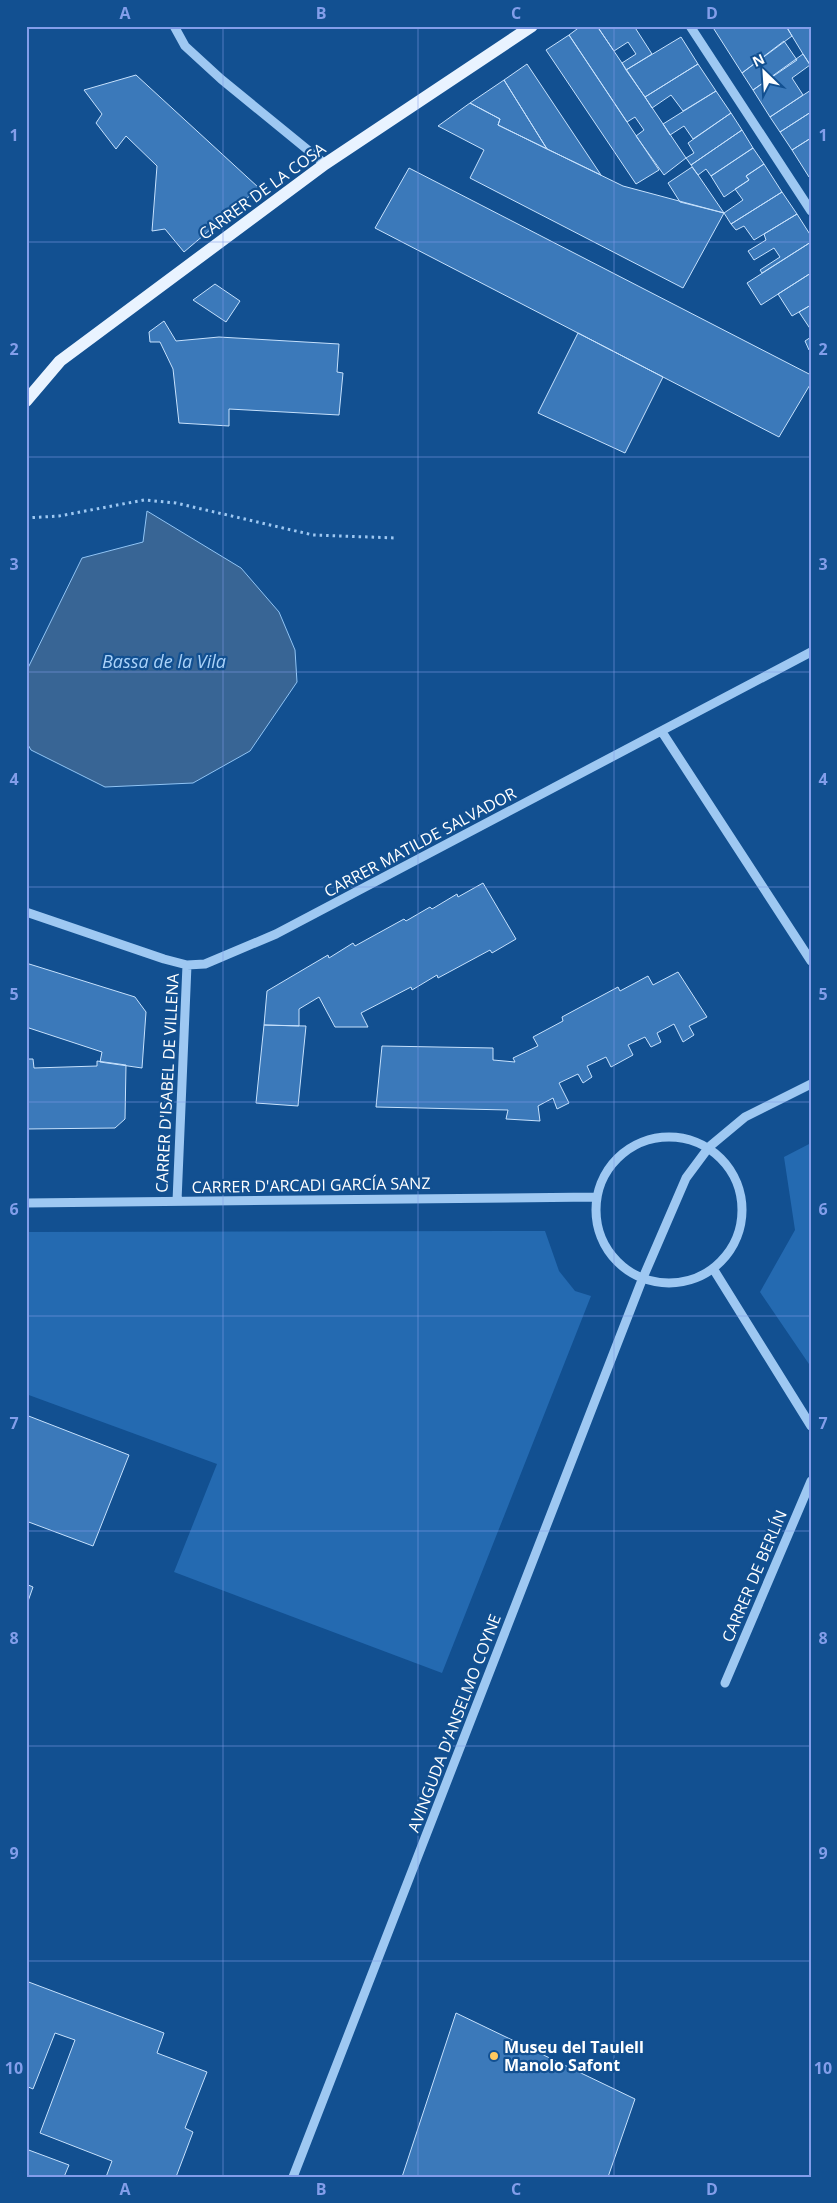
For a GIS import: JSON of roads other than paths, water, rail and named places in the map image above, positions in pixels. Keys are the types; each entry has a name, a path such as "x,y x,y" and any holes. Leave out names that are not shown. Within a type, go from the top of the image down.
{"main road":[{"name":"CARRER DE LA COSA","path":"26,401 60,361 326,164 532,26"}],"street":[{"path":"174,26 185,46 221,79 326,164"},
{"path":"690,26 811,211"},
{"name":"CARRER MATILDE SALVADOR","path":"26,912 187,965 205,964 276,934 811,652"},
{"path":"662,732 811,960"},
{"name":"CARRER D'ISABEL DE VILLENA","path":"177,1201 187,965"},
{"name":"AVINGUDA D'ANSELMO COYNE","path":"293,2177 642,1280 686,1178 710,1147 745,1117 811,1084"},
{"path":"675,1136 710,1147 740,1183 741,1231 714,1270 679,1284 642,1280 614,1261 597,1231 595,1197 610,1164 639,1142 675,1136"},
{"name":"CARRER D'ARCADI GARCÍA SANZ","path":"26,1203 595,1197"},
{"path":"714,1270 811,1426"},
{"name":"CARRER DE BERLÍN","path":"725,1682 811,1481"}],"water":[{"name":"Bassa de la Vila","path":"147,511 241,568 279,612 295,650 297,682 250,751 193,783 105,787 31,750 26,741 26,672 82,558 143,542"}],"place":[{"name":"Museu del Taulell Manolo Safont","path":"494,2056"}]}
